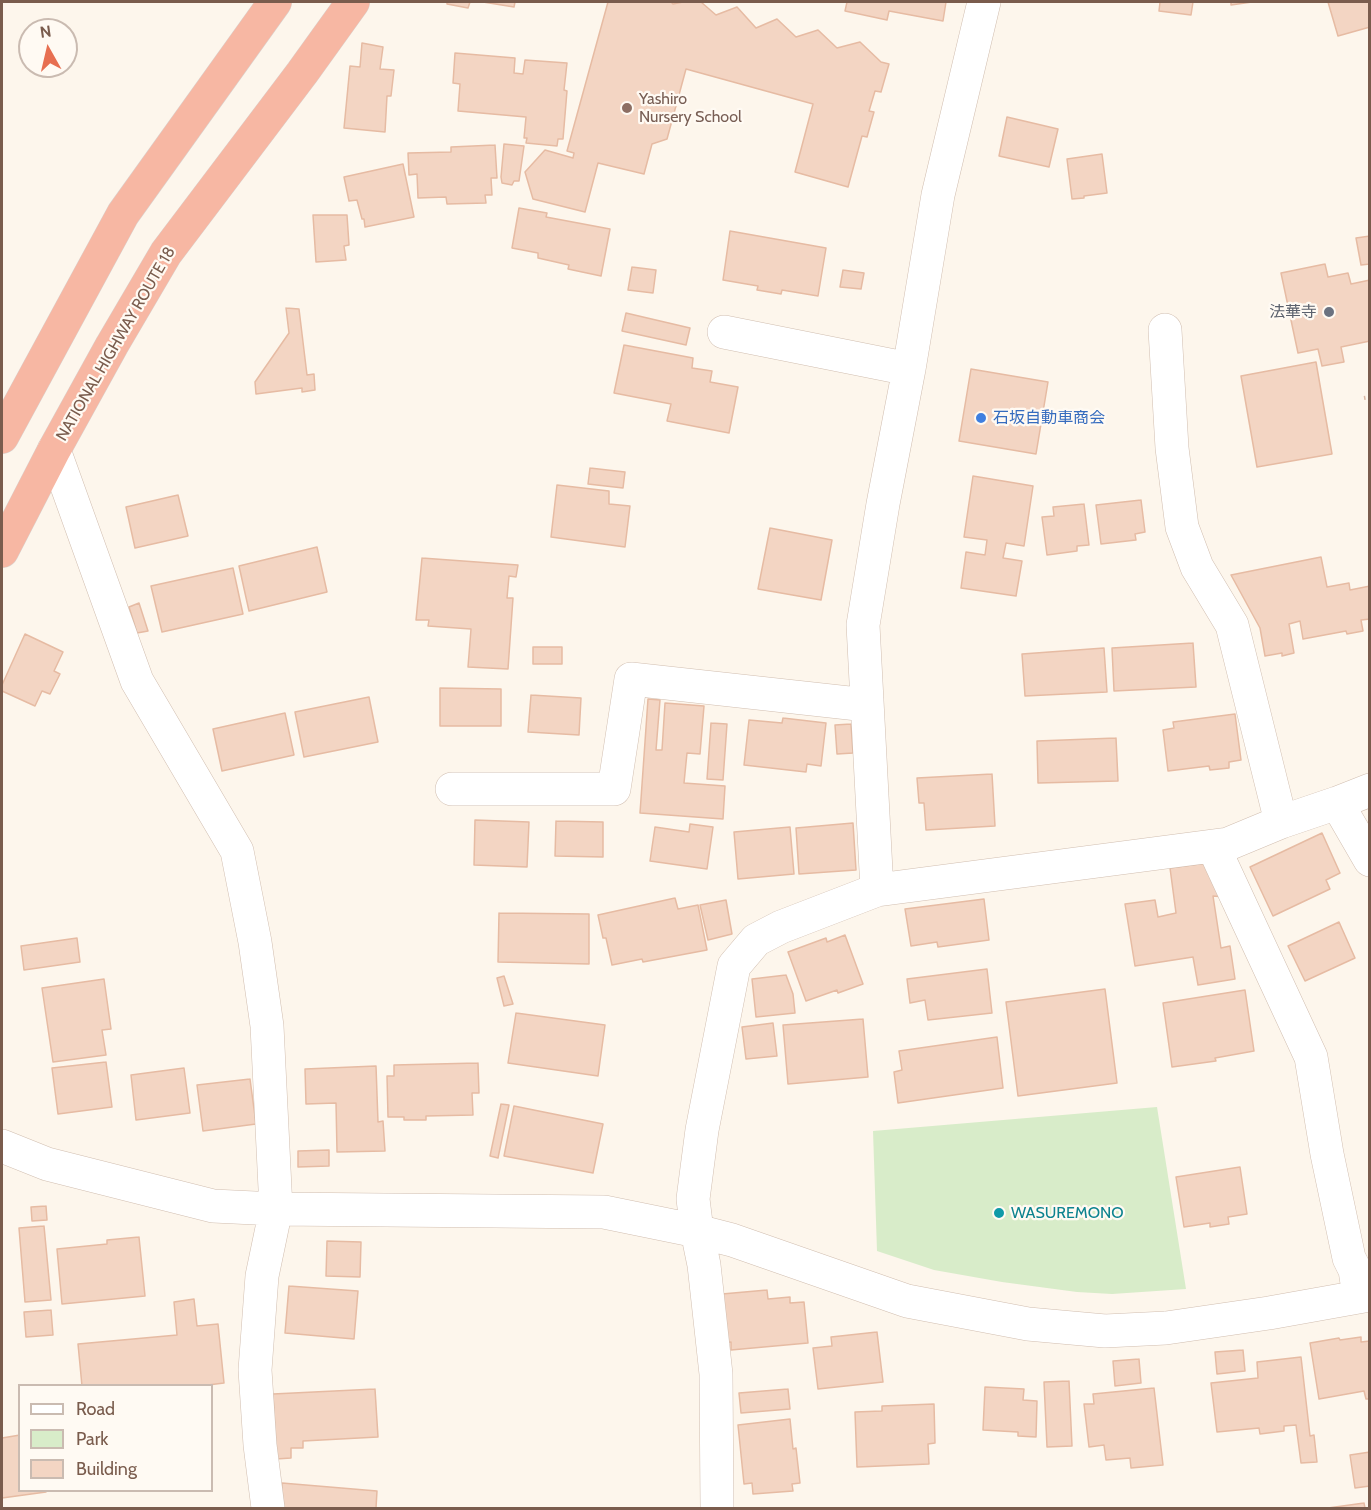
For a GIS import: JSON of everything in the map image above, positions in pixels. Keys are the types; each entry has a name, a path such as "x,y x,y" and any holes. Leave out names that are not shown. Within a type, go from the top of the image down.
{"highway":[{"path":"2,437 123,214 275,2"},
{"name":"NATIONAL HIGHWAY ROUTE 18","path":"2,551 54,450 166,253 302,74 353,2"}],"street":[{"path":"877,890 862,625 938,195 984,2"},
{"path":"1165,330 1172,448 1182,527 1197,567 1232,625 1281,822"},
{"path":"724,332 909,369"},
{"path":"54,450 137,681 237,851 255,942 267,1026 276,1209 262,1276 255,1370 260,1445 268,1509"},
{"path":"452,789 614,789 631,679 867,705"},
{"path":"717,1509 716,1374 704,1265 693,1199 702,1130 734,966 756,939 877,890 1228,844 1370,790"},
{"path":"1337,802 1370,860"},
{"path":"2,1146 47,1164 213,1206 276,1209 604,1212 732,1240 907,1301 1028,1324 1106,1331 1166,1329 1364,1295 1349,1258 1327,1154 1311,1056 1213,846"}],"path":[{"path":"1364,398 1370,397"}],"green space":[{"path":"1157,1107 1186,1289 1112,1294 1077,1292 934,1270 877,1251 873,1131"}],"building":[{"path":"447,2 470,2 468,8 447,4"},
{"path":"483,2 515,2 514,7"},
{"name":"Yashiro Nursery School","path":"608,2 671,2 673,4 701,2 716,15 737,7 756,28 777,19 796,37 818,30 837,48 860,42 881,62 889,64 881,92 875,91 869,111 874,112 867,137 862,136 848,187 795,172 813,104 686,69 667,139 652,144 644,174 598,163 585,212 533,199 525,172 545,150 573,158 574,153 567,151"},
{"path":"847,2 946,2 943,21 889,11 887,20 845,11"},
{"path":"1160,2 1193,2 1191,15 1159,11"},
{"path":"1231,2 1252,2 1231,5"},
{"path":"1328,2 1370,2 1370,27 1338,36"},
{"path":"362,43 383,47 380,69 394,70 391,96 387,96 385,132 344,128 350,66 360,67"},
{"path":"455,53 515,58 514,73 523,74 525,60 567,63 563,139 558,139 557,146 526,143 527,138 524,138 526,117 458,111 460,84 453,83"},
{"path":"1007,117 1058,129 1049,167 999,156"},
{"path":"504,144 524,146 519,181 514,181 512,185 502,183"},
{"path":"495,145 497,178 491,178 492,195 485,195 486,203 447,204 446,197 418,198 417,174 409,175 408,153 451,152 451,147"},
{"path":"1102,154 1107,193 1072,199 1067,159"},
{"path":"403,164 414,217 365,227 357,200 349,201 344,177"},
{"path":"519,208 547,213 546,217 610,229 601,276 568,269 569,265 538,258 538,253 512,248"},
{"path":"313,215 347,215 349,245 344,246 346,260 316,262"},
{"path":"730,231 826,248 818,296 782,290 781,294 757,290 758,286 723,280"},
{"path":"1370,236 1370,264 1361,265 1356,238"},
{"name":"法華寺","path":"1325,264 1328,277 1348,273 1351,284 1370,280 1370,341 1341,347 1344,362 1322,366 1318,349 1298,353 1281,273"},
{"path":"632,267 656,270 653,293 628,290"},
{"path":"843,270 864,273 861,289 840,287"},
{"path":"286,308 299,309 307,375 314,374 315,390 302,392 302,388 256,394 255,382 289,333"},
{"path":"626,313 690,328 686,345 622,331"},
{"path":"624,345 693,358 692,368 712,371 710,382 738,387 729,433 667,421 671,404 614,393"},
{"path":"1316,362 1332,454 1257,467 1241,376"},
{"path":"971,369 1048,382 1036,454 959,441"},
{"path":"590,468 625,472 623,488 588,484"},
{"path":"973,476 1033,486 1024,546 1006,543 1003,558 1022,561 1016,596 961,588 966,552 985,555 987,540 964,537"},
{"path":"557,485 609,491 609,504 630,506 625,547 551,537"},
{"path":"178,495 188,536 135,548 126,507"},
{"path":"1141,500 1145,532 1135,534 1136,540 1101,544 1096,505"},
{"path":"1084,504 1089,545 1077,546 1077,551 1047,555 1042,517 1054,516 1053,507"},
{"path":"770,528 832,540 821,600 758,589"},
{"path":"317,547 327,592 249,611 239,566"},
{"path":"1321,557 1327,587 1349,583 1350,590 1370,586 1370,619 1361,620 1363,631 1347,634 1346,631 1303,639 1300,621 1289,624 1294,653 1265,656 1260,628 1231,575"},
{"path":"422,558 518,565 516,577 509,576 507,598 513,598 508,669 468,667 471,629 428,626 429,620 416,620"},
{"path":"233,568 243,614 162,632 151,586"},
{"path":"139,603 148,631 137,633 129,607"},
{"path":"25,634 63,652 54,671 60,674 50,694 42,691 35,706 2,691 2,685"},
{"path":"1193,643 1196,687 1114,691 1112,648"},
{"path":"533,647 562,647 562,664 533,664"},
{"path":"1104,648 1107,692 1025,696 1022,654"},
{"path":"440,688 501,689 501,726 440,726"},
{"path":"531,695 581,698 579,735 528,732"},
{"path":"369,697 378,742 304,757 295,712"},
{"path":"648,699 660,700 656,750 662,750 665,703 704,706 700,754 687,753 684,783 725,786 723,819 640,813"},
{"path":"285,713 294,755 222,771 213,729"},
{"path":"1235,714 1241,760 1229,762 1229,768 1210,770 1209,766 1168,771 1163,730 1174,728 1173,722"},
{"path":"783,718 826,723 821,766 807,764 806,772 744,765 749,720 782,723"},
{"path":"711,723 727,724 723,780 707,779"},
{"path":"851,724 853,753 837,754 835,725"},
{"path":"1116,738 1118,781 1038,783 1037,741"},
{"path":"992,774 995,826 926,830 924,803 919,803 917,778"},
{"path":"475,820 529,822 527,867 474,865"},
{"path":"556,821 603,822 603,857 555,856"},
{"path":"853,823 856,870 799,874 796,828"},
{"path":"690,824 713,827 707,869 650,861 655,827 689,832"},
{"path":"790,827 794,874 738,879 734,832"},
{"path":"1322,833 1340,873 1326,880 1330,889 1273,916 1250,867"},
{"path":"1206,863 1225,897 1213,896 1221,948 1230,946 1235,979 1198,985 1193,957 1135,966 1125,904 1155,900 1158,917 1176,913 1170,868"},
{"path":"675,898 678,909 698,905 707,950 643,962 642,959 612,965 598,915"},
{"path":"984,899 989,940 938,947 937,942 911,946 905,909"},
{"path":"726,900 732,934 708,940 700,905"},
{"path":"499,913 589,914 589,964 498,962"},
{"path":"1339,922 1355,958 1305,981 1288,946"},
{"path":"845,935 863,984 806,1001 788,952 826,938 827,942"},
{"path":"77,938 80,962 24,970 21,946"},
{"path":"987,969 992,1013 928,1020 925,1000 910,1003 907,979"},
{"path":"786,975 793,994 795,1013 756,1017 752,979"},
{"path":"504,976 513,1004 504,1006 497,978"},
{"path":"104,979 111,1029 102,1030 106,1055 53,1062 42,988"},
{"path":"1105,989 1117,1083 1018,1096 1006,1002"},
{"path":"1245,990 1254,1051 1215,1058 1216,1061 1172,1067 1163,1003"},
{"path":"516,1013 605,1025 598,1076 508,1063"},
{"path":"863,1019 868,1077 788,1084 783,1025"},
{"path":"773,1023 777,1056 746,1059 742,1027"},
{"path":"997,1037 1003,1088 898,1103 894,1072 902,1070 899,1051"},
{"path":"106,1062 112,1107 58,1114 52,1068"},
{"path":"478,1063 479,1093 472,1093 473,1115 426,1116 426,1120 388,1117 387,1076 394,1076 394,1065"},
{"path":"376,1066 378,1122 383,1121 385,1151 337,1152 336,1103 306,1104 305,1069"},
{"path":"184,1068 190,1113 136,1120 131,1075"},
{"path":"250,1079 256,1124 203,1131 197,1085"},
{"path":"501,1104 509,1105 498,1158 490,1156"},
{"path":"514,1106 603,1124 593,1173 504,1156"},
{"path":"329,1150 329,1166 298,1167 298,1151"},
{"path":"1240,1167 1247,1214 1228,1217 1229,1224 1210,1227 1210,1223 1184,1227 1176,1177"},
{"path":"46,1206 47,1220 32,1221 31,1207"},
{"path":"44,1226 51,1300 25,1302 19,1228"},
{"path":"139,1237 145,1296 62,1304 57,1249 107,1244 107,1240"},
{"path":"327,1241 361,1242 360,1277 326,1276"},
{"path":"289,1286 358,1291 354,1339 285,1333"},
{"path":"767,1290 768,1299 790,1297 790,1303 804,1302 808,1343 731,1350 731,1342 726,1343 722,1294"},
{"path":"194,1299 197,1326 218,1324 224,1383 82,1384 78,1344 177,1335 174,1302"},
{"path":"51,1310 53,1335 26,1337 24,1312"},
{"path":"877,1332 883,1382 818,1389 813,1348 832,1346 831,1337"},
{"path":"1361,1337 1361,1342 1370,1341 1370,1399 1366,1399 1364,1391 1319,1399 1310,1343"},
{"path":"1243,1350 1245,1371 1217,1374 1215,1352"},
{"path":"1301,1357 1310,1436 1314,1435 1317,1462 1301,1463 1296,1425 1284,1426 1284,1431 1260,1434 1259,1428 1217,1432 1211,1383 1258,1378 1257,1362"},
{"path":"1139,1359 1141,1383 1115,1386 1113,1361"},
{"path":"1069,1381 1072,1446 1047,1447 1044,1382"},
{"path":"985,1387 1024,1389 1023,1400 1037,1401 1036,1437 1018,1436 1018,1432 983,1430"},
{"path":"1154,1388 1163,1465 1131,1468 1130,1458 1106,1460 1104,1445 1089,1447 1084,1404 1094,1404 1093,1394"},
{"path":"375,1389 378,1437 303,1441 303,1448 291,1448 291,1458 276,1459 273,1394"},
{"path":"788,1389 790,1409 741,1413 739,1393"},
{"path":"934,1404 935,1443 928,1444 929,1464 857,1467 855,1412 882,1411 882,1406"},
{"path":"790,1419 800,1483 792,1484 793,1491 753,1494 752,1483 744,1484 738,1425"},
{"path":"18,1435 18,1492 46,1492 2,1498 2,1438"},
{"path":"1370,1452 1370,1486 1355,1488 1350,1455"},
{"path":"282,1483 377,1491 376,1508 280,1508"},
{"path":"1364,1503 1365,1508 1328,1508"}],"place":[{"name":"Yashiro Nursery School","path":"627,108"},
{"name":"法華寺","path":"1329,312"},
{"name":"石坂自動車商会","path":"981,418"},
{"name":"WASUREMONO","path":"999,1213"}]}
